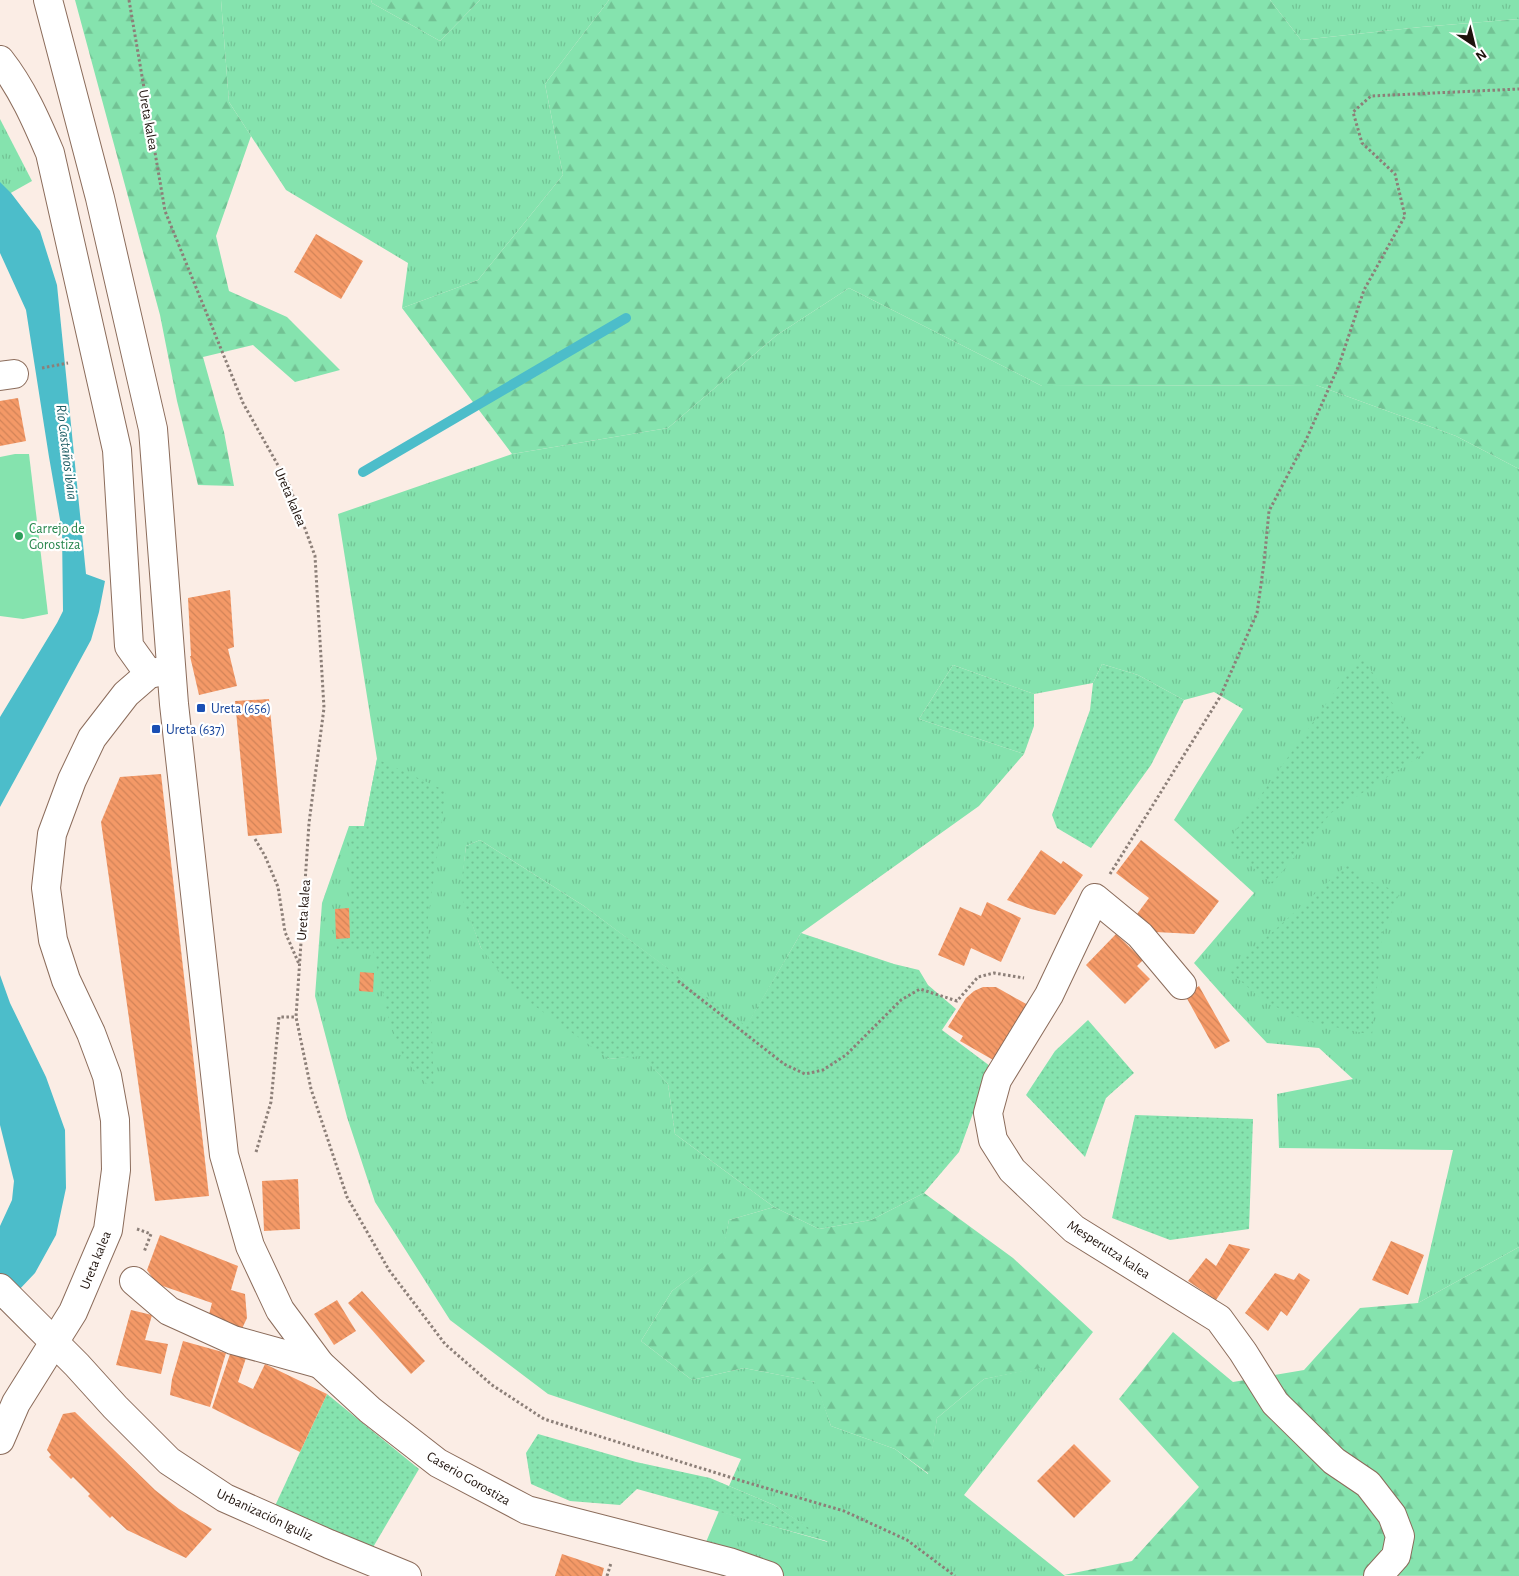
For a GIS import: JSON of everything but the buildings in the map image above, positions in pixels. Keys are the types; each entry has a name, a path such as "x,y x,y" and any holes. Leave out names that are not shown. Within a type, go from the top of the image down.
{"street":[{"path":"48,0 100,198 153,429 160,672"},
{"path":"0,60 10,73 35,118 50,153 117,450 129,646 160,672"},
{"name":"Caserio Gorostiza","path":"160,672 224,1155 250,1246 280,1310 320,1364 370,1410 438,1464 527,1510 729,1562 769,1576"},
{"name":"Ureta kalea","path":"55,1342 73,1312 108,1230 116,1170 115,1120 107,1076 91,1033 66,980 53,940 46,888 52,834 72,780 92,738 126,694 160,672"},
{"path":"1095,898 1140,934 1182,985"},
{"name":"Mesperutza kalea","path":"1095,898 1049,995 997,1080 988,1113 993,1140 1012,1170 1074,1229 1219,1319 1243,1352 1275,1403 1334,1461 1368,1484 1392,1515 1400,1536 1396,1556 1378,1576"},
{"path":"134,1281 169,1310 233,1340 320,1364"},
{"name":"Urbanización Iguliz","path":"0,1288 170,1461 226,1498 407,1576"},
{"path":"0,1440 16,1403 55,1342"}],"path":[{"name":"Ureta kalea","path":"129,0 165,210 243,404 289,485 314,556 324,708 309,823 296,1017 311,1089 347,1197 389,1270 446,1344 492,1385 544,1419 844,1511 907,1540 955,1576"},
{"path":"1095,898 1220,697 1257,613 1269,511 1306,440 1339,365 1364,290 1404,216 1395,174 1362,143 1353,112 1371,96 1519,89"},
{"path":"255,840 265,856 278,887 285,932 300,965"},
{"path":"678,981 784,1064 805,1074 822,1070 846,1055 901,1000 920,989 957,1002 978,978 994,973 1022,976 1049,995"},
{"path":"254,1156 270,1102 279,1017 296,1017"}],"green space":[{"path":"75,0 221,0 229,102 251,136 216,236 229,291 287,317 340,370 295,382 253,345 203,357 224,432 234,486 198,485 177,401 160,315"},
{"path":"221,0 371,0 372,3 440,41 480,0 609,0 545,84 563,175 478,280 402,308 408,263 286,190 229,102"},
{"path":"371,0 480,0 440,41 372,3"},
{"path":"609,0 1270,0 1301,40 1519,19 1519,469 1456,436 1316,385 1042,386 849,288 777,335 668,428 512,454 402,308 478,280 563,175 545,84"},
{"path":"1270,0 1519,0 1519,19 1301,40"},
{"path":"0,119 32,181 0,199"},
{"path":"849,288 1042,386 1316,385 1456,436 1519,469 1519,1247 1418,1303 1453,1150 1279,1148 1277,1094 1353,1079 1319,1048 1267,1043 1194,963 1254,893 1174,820 1243,709 1214,692 1184,700 1138,675 1102,664 1093,683 1034,694 953,665 919,719 1024,754 979,806 801,933 746,1027 584,906 480,840 466,846 461,893 481,948 609,1059 642,1055 668,1084 675,1134 774,1207 729,1220 723,1253 672,1291 641,1341 692,1380 744,1368 816,1382 831,1426 895,1449 928,1474 937,1418 984,1379 1045,1366 1056,1378 964,1495 1065,1576 723,1576 696,1566 719,1511 828,1542 774,1505 729,1486 741,1459 548,1394 450,1320 375,1202 347,1117 315,996 322,903 349,826 364,826 377,759 338,514 512,454 668,428 777,335"},
{"name":"Carrejo de Gorostiza","path":"29,454 48,614 23,619 0,616 0,457"},
{"path":"1361,655 1425,753 1331,813 1272,884 1226,844"},
{"path":"1102,664 1138,675 1184,700 1151,765 1091,848 1057,828 1052,815 1090,710 1093,683"},
{"path":"953,665 1034,694 1034,726 1024,754 919,719"},
{"path":"377,759 446,791 428,919 434,1092 404,1059 389,1020 373,951 337,950 335,909 349,908 349,826 364,826"},
{"path":"480,840 584,906 746,1026 801,933 894,964 919,970 928,985 956,1009 942,1030 990,1066 959,1152 924,1193 871,1220 819,1229 774,1207 675,1134 668,1084 642,1056 609,1059 515,992 481,948 460,893 466,846"},
{"path":"1348,864 1363,879 1400,892 1382,934 1372,1035 1307,1021 1265,1002 1229,971"},
{"path":"1088,1020 1134,1073 1106,1098 1085,1157 1026,1095 1055,1051"},
{"path":"1135,1115 1253,1119 1249,1229 1170,1240 1112,1218"},
{"path":"924,1193 1013,1258 1093,1332 1056,1378 1045,1367 984,1379 937,1418 929,1474 895,1449 831,1426 815,1382 744,1368 692,1380 641,1341 672,1291 722,1253 729,1220 774,1207 819,1229 871,1220"},
{"path":"1519,1247 1519,1576 1064,1575 1132,1561 1199,1487 1119,1399 1173,1332 1233,1382 1304,1370 1360,1308 1418,1303"},
{"path":"327,1394 419,1469 372,1549 274,1508"},
{"path":"538,1434 636,1462 710,1478 774,1505 830,1542 637,1489 620,1505 570,1501 531,1484 526,1453"}],"water":[{"name":"Río Castaños ibaia","path":"0,182 11,193 40,231 57,285 86,574 105,581 91,640 0,807 0,717 63,611 62,531 26,310 0,253"},
{"path":"0,975 10,1003 46,1077 65,1130 66,1188 56,1235 35,1273 0,1310 0,1226 12,1200 14,1181 0,1125"}],"waterway":[{"path":"363,472 626,318"}],"place":[{"name":"Carrejo de Gorostiza","path":"19,536"},
{"name":"Ureta (656)","path":"201,708"},
{"name":"Ureta (637)","path":"156,729"}]}
